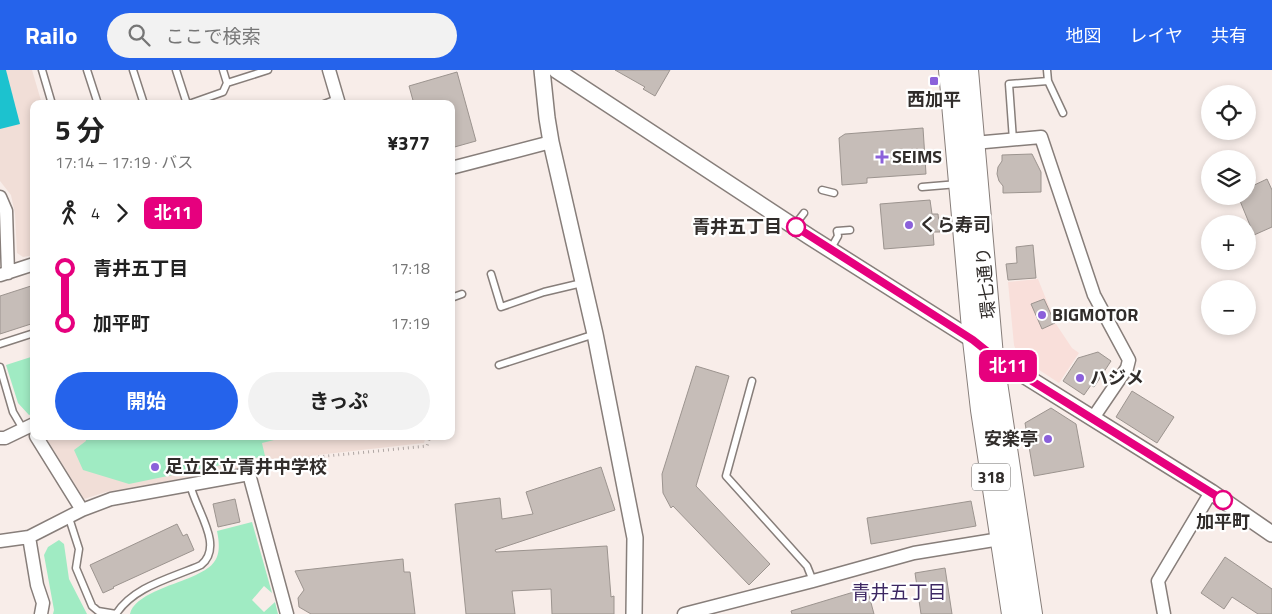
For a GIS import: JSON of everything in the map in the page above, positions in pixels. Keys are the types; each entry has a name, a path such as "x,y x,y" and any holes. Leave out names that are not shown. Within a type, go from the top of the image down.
{"main road":[{"name":"環七通り","path":"949,70 973,340 1012,614"},
{"name":"環七通り","path":"968,70 993,356 1032,614"}],"street":[{"path":"329,70 337,100"},
{"path":"542,70 551,142 595,334 635,538 634,614"},
{"path":"556,70 830,250 973,340 993,356 1211,492 1272,534"},
{"path":"974,143 1041,137 1094,295 1129,360 1127,368 1093,418"},
{"path":"455,167 551,142"},
{"path":"0,197 6,211 4,274 30,265"},
{"path":"0,438 30,430"},
{"path":"37,440 82,510"},
{"path":"0,541 29,537 82,510 111,499 249,474 287,614"},
{"path":"1164,614 1158,581 1211,492"},
{"path":"29,537 36,585 43,603 41,614"},
{"path":"684,614 914,553 1000,538"}],"lane":[{"path":"42,70 51,100"},
{"path":"87,70 97,100"},
{"path":"133,70 143,100"},
{"path":"176,70 187,100"},
{"path":"200,100 223,92 227,83 223,70"},
{"path":"227,83 268,70"},
{"path":"1047,70 1048,81 1063,114"},
{"path":"1013,140 1009,84 1048,81"},
{"path":"922,187 959,184"},
{"path":"822,190 834,192"},
{"path":"794,226 804,213"},
{"path":"830,250 838,236 837,231 850,230"},
{"path":"491,274 501,307 544,292 584,283"},
{"path":"455,297 462,294"},
{"path":"0,344 30,334"},
{"path":"499,364 595,334"},
{"path":"0,366 13,412 30,429"},
{"path":"752,381 726,476 807,566 812,581"},
{"path":"69,518 79,549 76,568 92,606 98,611 116,614 129,598 139,592 201,565 206,561 212,547 210,537 192,496 190,484"}],"path":[{"path":"249,474 317,457 427,446 429,440"}],"shaded area":[{"path":"0,70 32,70 41,100 30,100 30,256 23,257 17,253 15,214 11,195 0,181"},
{"path":"1038,279 1056,324 1072,348 1079,353 1059,383 1018,356 1014,345 1008,282"},
{"name":"足立区立青井中学校","path":"47,440 425,440 424,443 317,455 256,469 254,466 106,492 84,499"}],"green space":[{"path":"30,357 30,415 18,403 6,365"},
{"path":"274,440 262,443 265,456 129,484 83,470 74,450 86,441"},
{"path":"252,522 272,593 264,586 252,600 264,612 275,602 278,614 130,614 133,607 146,596 198,574 210,566 215,561 219,549 217,531"},
{"path":"59,540 64,544 69,579 87,614 53,614 54,610 44,555 48,547"}],"water":[{"path":"0,70 6,70 20,124 0,129"}],"building":[{"path":"615,70 670,70 655,96 643,89 645,87"},
{"path":"457,72 476,141 455,147 455,100 413,100 409,86"},
{"path":"923,128 926,174 867,178 867,183 842,185 839,138 845,134"},
{"path":"1032,154 1041,172 1041,192 1003,193 1003,186 997,174 998,167 1002,161 1002,155"},
{"path":"1267,179 1272,190 1272,227 1256,234 1256,215 1246,215 1242,205 1256,205 1256,184"},
{"path":"930,200 932,214 938,214 940,232 933,232 934,245 884,249 880,204"},
{"path":"1033,245 1036,278 1008,280 1006,264 1017,263 1016,247"},
{"path":"30,286 30,324 0,334 0,296"},
{"path":"1044,299 1055,323 1042,329 1031,304"},
{"path":"1098,352 1111,361 1094,387 1091,385 1084,395 1063,381 1078,358"},
{"path":"696,366 729,376 696,486 770,564 749,585 673,506 671,508 663,493 662,474"},
{"path":"1132,391 1174,417 1157,443 1116,417"},
{"path":"1051,408 1076,424 1084,467 1034,476 1025,423"},
{"path":"601,467 615,510 495,550 496,552 607,546 611,597 614,596 614,614 552,614 551,589 512,591 515,614 466,614 455,504 500,498 502,519 533,514 526,492"},
{"path":"235,499 240,522 218,527 213,504"},
{"path":"971,501 976,526 871,544 867,518"},
{"path":"177,524 183,536 187,534 194,550 103,593 90,565"},
{"path":"1225,557 1272,589 1272,614 1258,614 1232,597 1224,609 1201,593"},
{"path":"403,559 404,572 410,572 415,614 311,614 299,607 298,598 304,590 295,571"},
{"path":"945,568 952,614 921,614 915,573"},
{"path":"867,588 874,614 792,614 791,611"}],"bus line":[{"name":"北11","path":"796,227 973,340 1011,368 1223,500"}],"place":[{"name":"西加平","path":"934,81"},
{"name":"SEIMS","path":"882,157"},
{"name":"くら寿司","path":"909,225"},
{"name":"青井五丁目","path":"796,227"},
{"name":"BIGMOTOR","path":"1042,315"},
{"name":"ハジメ","path":"1080,378"},
{"name":"安楽亭","path":"1048,439"},
{"name":"足立区立青井中学校","path":"155,467"},
{"name":"加平町","path":"1223,500"}],"district":[{"name":"青井五丁目","path":"899,592"}]}
